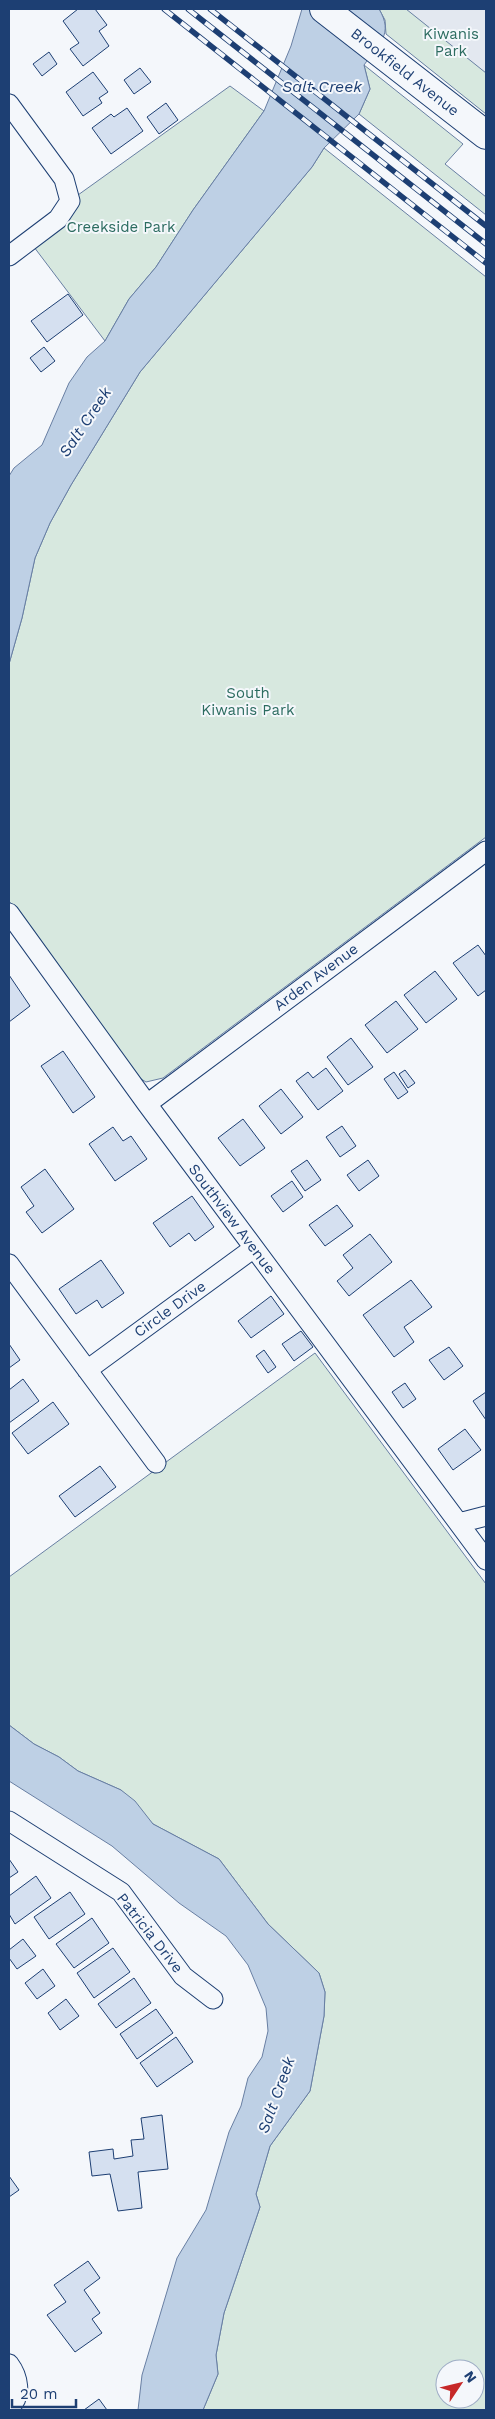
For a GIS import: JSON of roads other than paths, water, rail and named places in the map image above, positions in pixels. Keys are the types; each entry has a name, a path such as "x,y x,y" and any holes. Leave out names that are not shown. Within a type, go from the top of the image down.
{"street":[{"name":"Brookfield Avenue","path":"324,9 486,135"},
{"path":"9,104 64,179 70,201 58,219 9,256"},
{"name":"Arden Avenue","path":"147,1104 486,851"},
{"name":"Southview Avenue","path":"9,913 147,1104 486,1560"},
{"name":"Circle Drive","path":"87,1370 254,1248"},
{"path":"9,1264 156,1463"},
{"path":"458,1523 486,1516"},
{"name":"Patricia Drive","path":"9,1821 121,1892 182,1976 213,1999"},
{"path":"9,2364 17,2376 13,2400"}],"water":[{"name":"Salt Creek","path":"302,9 379,9 385,25 385,32 379,45 364,65 370,89 359,114 324,148 312,167 140,372 50,523 35,558 22,618 9,664 9,476 14,468 42,445 69,383 87,357 105,341 129,299 156,267 193,210 264,111 291,46"},
{"name":"Salt Creek","path":"9,1725 34,1744 59,1757 78,1771 121,1790 135,1801 153,1824 219,1859 268,1924 319,1973 325,1992 324,2016 310,2091 270,2146 256,2194 260,2207 224,2313 216,2355 218,2374 203,2410 138,2410 142,2375 177,2258 206,2210 229,2132 241,2106 248,2078 262,2057 268,2031 266,2008 248,1965 226,1936 179,1903 112,1846 9,1781"}],"railway":[{"path":"164,9 486,263"},
{"path":"188,9 486,244"},
{"path":"210,9 486,226"}],"park label":[{"name":"Kiwanis Park","path":"451,42"},
{"name":"Creekside Park","path":"121,227"},
{"name":"South Kiwanis Park","path":"248,702"}]}
